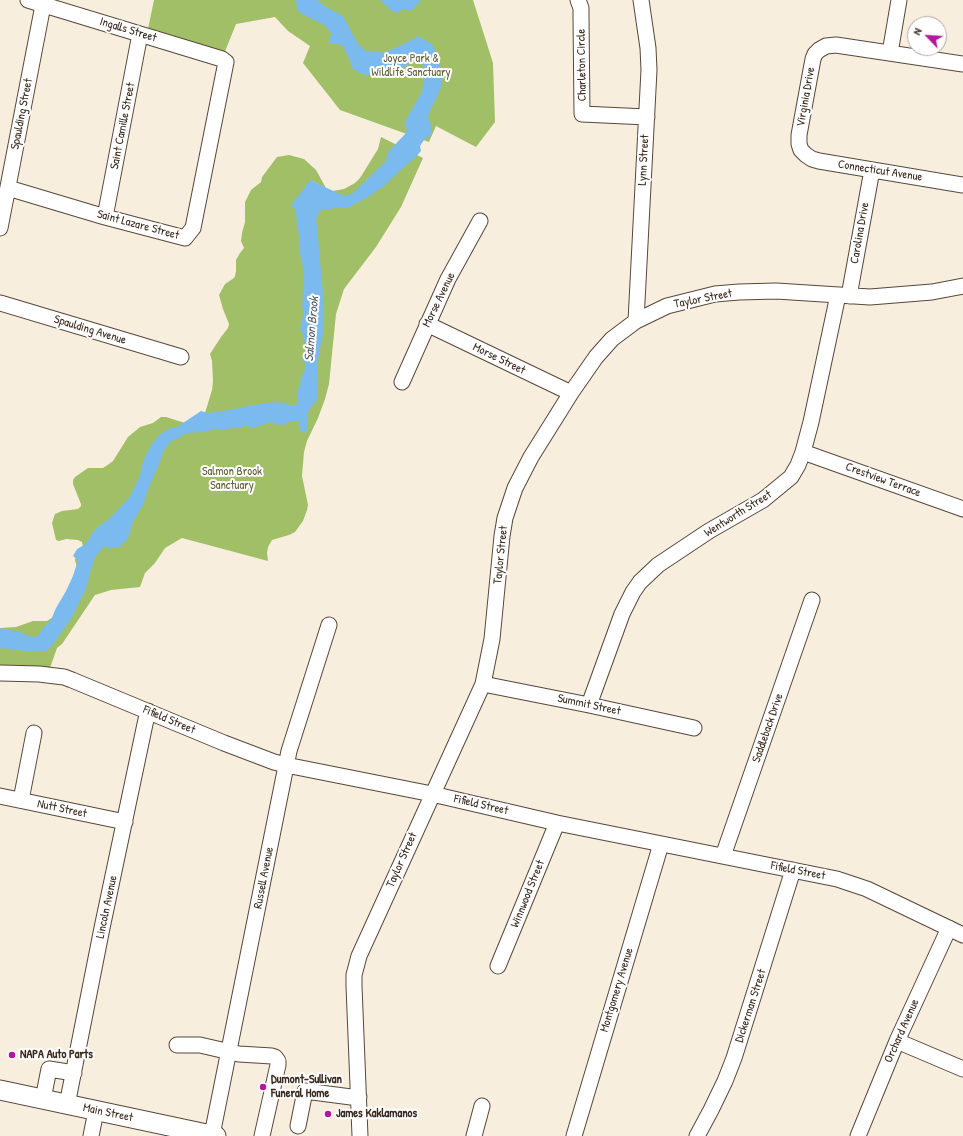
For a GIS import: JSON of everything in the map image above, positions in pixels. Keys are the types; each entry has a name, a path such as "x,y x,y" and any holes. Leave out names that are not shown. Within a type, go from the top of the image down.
{"main road":[{"name":"Main Street","path":"0,1090 96,1111 173,1131 214,1136"}],"street":[{"name":"Ingalls Street","path":"28,0 44,2 140,34 222,58 226,62"},
{"name":"Charleton Circle","path":"578,0 582,16 582,114 647,117"},
{"name":"Lynn Street","path":"636,321 649,59 641,0"},
{"path":"899,0 890,53 963,64"},
{"name":"Spaulding Street","path":"0,228 44,2"},
{"name":"Saint Camille Street","path":"105,217 140,34"},
{"name":"Virginia Drive","path":"801,150 799,135 815,54 826,46 836,44 890,53"},
{"name":"Saint Lazare Street","path":"8,188 105,217 185,238 193,228 226,62"},
{"name":"Connecticut Avenue","path":"801,150 806,155 819,161 963,184"},
{"name":"Carolina Drive","path":"843,296 872,170"},
{"name":"Morse Avenue","path":"402,382 448,279 480,221"},
{"name":"Taylor Street","path":"360,1136 354,986 356,966 363,944 483,684 492,639 502,536 510,503 522,473 596,357 624,329 636,321 667,306 715,294 776,292 870,297 932,292 963,286"},
{"name":"Wentworth Street","path":"589,705 622,614 640,582 658,565 688,544 763,500 791,477 803,452 843,296"},
{"name":"Spaulding Avenue","path":"0,303 181,357"},
{"name":"Morse Street","path":"427,324 571,394"},
{"name":"Crestview Terrace","path":"803,452 963,509"},
{"name":"Saddleback Drive","path":"723,856 812,600"},
{"name":"Russell Avenue","path":"214,1136 229,1052 286,765 291,743 329,625"},
{"name":"Fifield Street","path":"0,673 39,674 64,677 224,743 286,765 432,794 557,823 837,879 867,889 958,930"},
{"name":"Summit Street","path":"483,684 694,728"},
{"name":"Lincoln Avenue","path":"68,1105 102,928 148,711"},
{"path":"21,800 34,733"},
{"name":"Nutt Street","path":"0,797 125,822"},
{"name":"Winnwood Street","path":"498,966 557,823"},
{"name":"Montgomery Avenue","path":"574,1136 661,844"},
{"name":"Dickerman Street","path":"697,1136 725,1080 734,1058 793,870"},
{"name":"Orchard Avenue","path":"858,1136 897,1041 958,930"},
{"path":"897,1041 963,1069"},
{"path":"177,1045 200,1044 229,1052 275,1057 278,1061 278,1065 262,1136"},
{"path":"43,1100 49,1069 74,1074"},
{"path":"298,1126 305,1091 359,1097"},
{"path":"474,1136 482,1106"},
{"path":"91,1136 96,1111"}],"green space":[{"name":"Joyce Park & Wildlife Sanctuary","path":"154,0 473,0 493,63 495,122 476,147 436,126 429,142 340,110 303,63 310,46 288,31 275,17 236,24 224,54 148,29"},
{"name":"Salmon Brook Sanctuary","path":"381,137 423,158 401,207 376,247 344,289 336,314 329,384 325,399 307,441 304,452 302,476 308,505 303,521 295,532 272,540 268,547 268,561 182,538 165,548 155,563 145,573 140,587 111,590 95,595 62,644 57,648 50,668 0,665 0,628 16,627 33,621 47,621 58,613 77,567 75,560 83,548 82,542 78,540 66,539 59,541 56,540 52,523 55,514 62,511 78,509 81,506 73,484 75,477 88,468 103,468 113,461 128,437 140,427 153,423 161,417 166,417 185,423 205,413 212,390 213,381 212,361 210,354 228,328 229,324 219,295 225,284 234,278 236,271 236,260 244,248 241,241 245,222 245,202 251,190 261,182 262,177 277,157 289,155 304,159 316,170 326,188 310,180 327,192 344,189 355,183 360,178 378,149"}],"water":[{"name":"Salmon Brook","path":"296,0 317,0 326,7 343,16 358,44 366,51 383,53 418,36 432,44 440,62 441,79 441,88 428,117 431,125 431,135 424,140 420,146 421,151 414,159 384,186 368,197 349,207 324,209 319,212 316,219 323,294 323,334 318,360 317,400 308,411 308,430 304,433 300,431 299,422 287,422 285,425 271,422 253,428 247,426 186,433 173,440 163,452 143,505 133,522 128,539 118,548 113,547 110,549 105,546 95,557 86,589 71,619 50,648 44,652 30,652 3,648 0,649 0,628 23,633 31,637 38,636 51,620 73,576 78,560 73,556 77,549 86,544 93,532 109,519 129,498 139,478 144,459 150,447 159,435 170,428 177,427 201,411 208,413 218,412 278,402 294,406 298,402 298,390 305,369 305,363 302,360 306,348 303,334 300,330 304,311 302,308 304,272 299,249 299,236 295,209 291,205 310,180 344,196 352,194 386,161 388,152 407,132 405,125 406,120 421,93 424,71 422,62 415,55 408,65 399,69 395,68 390,74 378,76 361,74 353,69 342,45 329,43 331,33 326,26 302,14 297,9"},
{"path":"380,0 421,0 411,11 403,9 397,13 392,11"}],"place":[{"name":"NAPA Auto Parts","path":"12,1055"},
{"name":"Dumont-Sullivan Funeral Home","path":"263,1087"},
{"name":"James Kaklamanos","path":"328,1114"}]}
